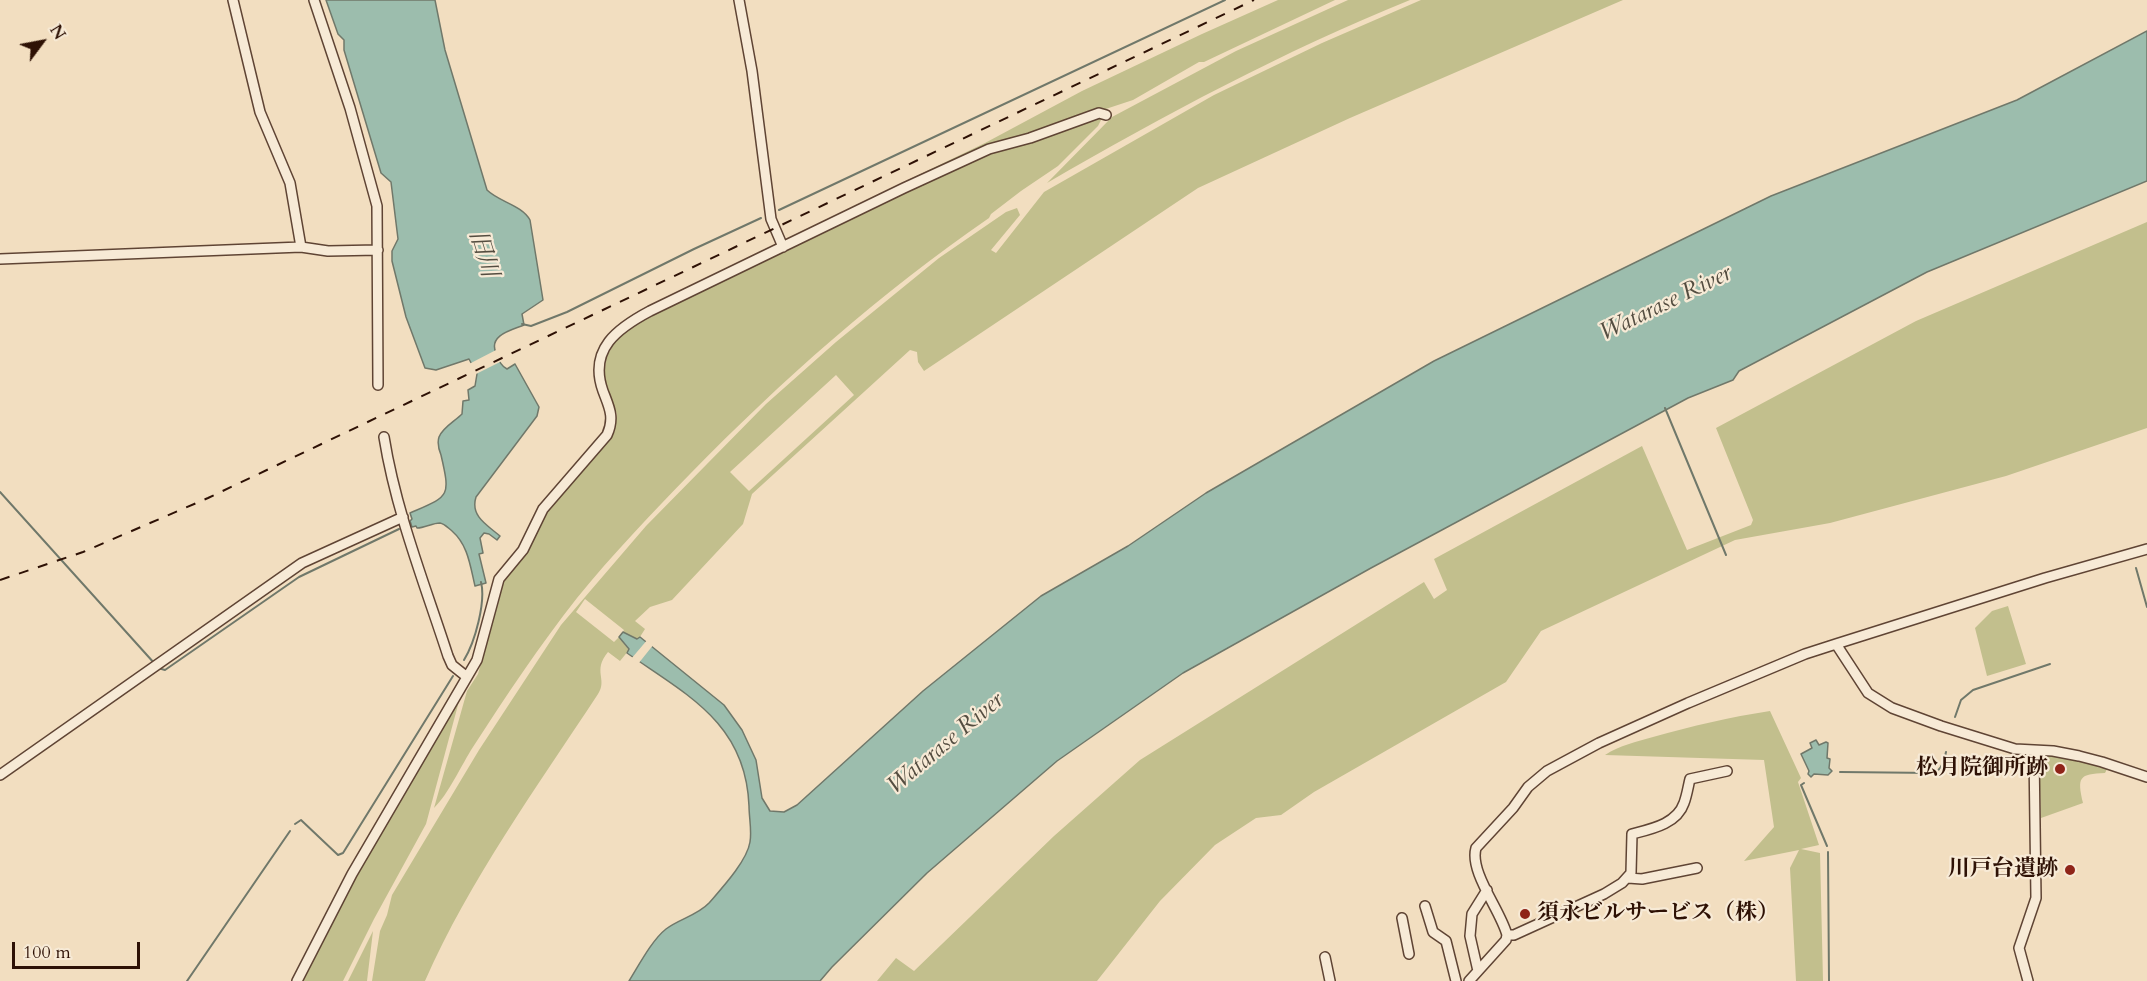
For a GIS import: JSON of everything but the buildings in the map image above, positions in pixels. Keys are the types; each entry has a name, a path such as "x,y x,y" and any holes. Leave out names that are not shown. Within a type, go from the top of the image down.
{"street":[{"path":"233,0 260,112 290,183 301,247"},
{"path":"314,0 371,180 377,206 378,385"},
{"path":"739,0 752,70 771,219 783,247"},
{"path":"297,981 362,856 477,660 499,579 523,550 543,509 607,435 612,414 602,388 600,369 604,349 619,329 638,317 989,149 1030,138 1098,113 1106,115"},
{"path":"0,259 301,247 328,251 378,250"},
{"path":"384,437 403,517 448,656 452,665 467,677"},
{"path":"0,775 302,563 403,517"},
{"path":"1469,981 1506,940 1507,935 1475,859 1476,848 1513,808 1528,787 1547,771 1569,758 1688,703 1805,654 2045,578 2147,549"},
{"path":"1836,644 1860,683 1878,701 1941,726 2015,749 2053,752 2091,759 2147,777"},
{"path":"2028,981 2019,948 2036,898 2034,752"},
{"path":"1628,878 1633,862 1632,834 1658,828 1680,812 1690,779 1727,771"},
{"path":"1507,935 1514,935 1604,894 1628,878 1642,879 1697,868"},
{"path":"1478,971 1470,936 1472,914 1487,890"},
{"path":"1425,906 1433,932 1446,941 1456,981"},
{"path":"1402,918 1409,954"},
{"path":"1325,957 1330,981"}],"shaded area":[{"path":"1278,0 1335,0 1204,62 1199,62 1133,100 1042,130 913,181 906,181 985,143 1082,91"},
{"path":"1348,0 1410,0 1225,85 1047,183 1112,117 1236,51"},
{"path":"1421,0 1623,0 1350,118 1198,188 924,371 918,362 917,352 910,350 752,494 743,524 672,600 650,607 635,621 645,629 638,640 623,632 624,630 585,599 576,612 614,642 619,637 629,650 620,661 608,652 603,659 600,670 601,689 483,870 462,906 425,981 372,981 380,931 392,895 479,750 561,625 646,526 766,404 836,342 939,258 1006,212 1017,208 1020,215 991,250 996,253 1044,192 1214,95 1322,43","holes":["836,375 854,395 749,491 730,472"]},
{"path":"1097,117 1102,118 1098,126 1058,166 1021,191 989,218 909,276 833,339 760,405 661,504 604,566 563,616 511,690 473,747 450,787 434,808 467,691 478,674 503,582 525,554 541,519 551,505 611,439 617,414 604,375 607,356 619,335 640,321 982,155"},
{"path":"2147,222 2147,428 2006,476 1830,523 1735,540 1541,631 1506,682 1314,792 1281,815 1256,818 1215,845 1160,901 1097,981 877,981 896,958 914,971 1054,836 1140,760 1424,582 1434,599 1447,590 1434,559 1642,446 1687,550 1751,525 1753,520 1716,428 1916,321"},
{"path":"2008,606 2026,664 1987,676 1975,628 1992,611"},
{"path":"462,690 426,824 343,981 300,981 351,882"},
{"path":"1770,711 1801,778 1798,782 1819,845 1801,849 1820,853 1823,981 1796,981 1790,868 1799,850 1744,861 1774,827 1764,760 1605,755 1628,744 1668,733"},
{"path":"2045,754 2108,767 2105,773 2090,774 2082,779 2080,787 2083,803 2041,818 2039,755"},
{"path":"373,931 367,981 348,981"}],"water":[{"name":"旧川","path":"326,0 435,0 445,50 487,190 522,211 530,220 543,300 522,314 524,325 502,334 494,347 501,364 507,369 515,364 539,407 537,416 476,497 475,510 481,520 500,536 497,540 484,533 480,538 483,553 479,554 486,583 475,586 468,556 457,537 440,523 420,528 412,527 410,513 433,503 444,494 446,480 438,446 439,437 462,414 463,401 469,400 468,390 475,386 477,374 469,359 436,370 425,368 406,317 392,261 392,251 398,239 391,182 381,173 344,50 344,40 338,34"},
{"name":"Watarase River","path":"2147,31 2147,181 1927,272 1739,371 1733,380 1688,398 1371,568 1183,673 1057,761 927,873 820,981 629,981 661,934 705,907 727,882 748,849 751,833 745,777 737,753 725,732 691,698 627,653 629,649 619,637 623,632 637,639 640,637 724,705 742,730 756,760 762,798 770,811 784,812 797,805 923,691 1041,596 1128,546 1206,493 1434,361 1771,196 2017,100"},
{"path":"1816,740 1819,745 1828,743 1827,758 1830,759 1829,768 1832,771 1828,775 1814,774 1811,777 1801,754 1812,748 1810,743"}],"pier":[{"path":"498,349 502,361 474,375 469,364"},
{"path":"648,639 654,644 638,664 631,659"}],"waterway":[{"path":"779,210 1225,0"},
{"path":"522,324 531,326 567,312 761,218"},
{"path":"1665,408 1726,555"},
{"path":"0,492 155,664"},
{"path":"158,668 165,670 299,577 399,529"},
{"path":"2136,568 2147,607"},
{"path":"464,660 478,622 482,600 481,582"},
{"path":"1955,717 1961,700 1973,690 2050,664"},
{"path":"295,824 301,820 338,855 343,853 453,676"},
{"path":"1840,772 1934,773 1941,767 1946,752"},
{"path":"1804,783 1801,785 1827,846"},
{"path":"187,981 290,831"},
{"path":"1828,852 1829,981"}],"railway":[{"path":"0,580 83,552 208,498 1254,0"}],"place":[{"name":"松月院御所跡","path":"2060,769"},
{"name":"川戸台遺跡","path":"2070,870"},
{"name":"須永ビルサービス（株）","path":"1525,914"}]}
